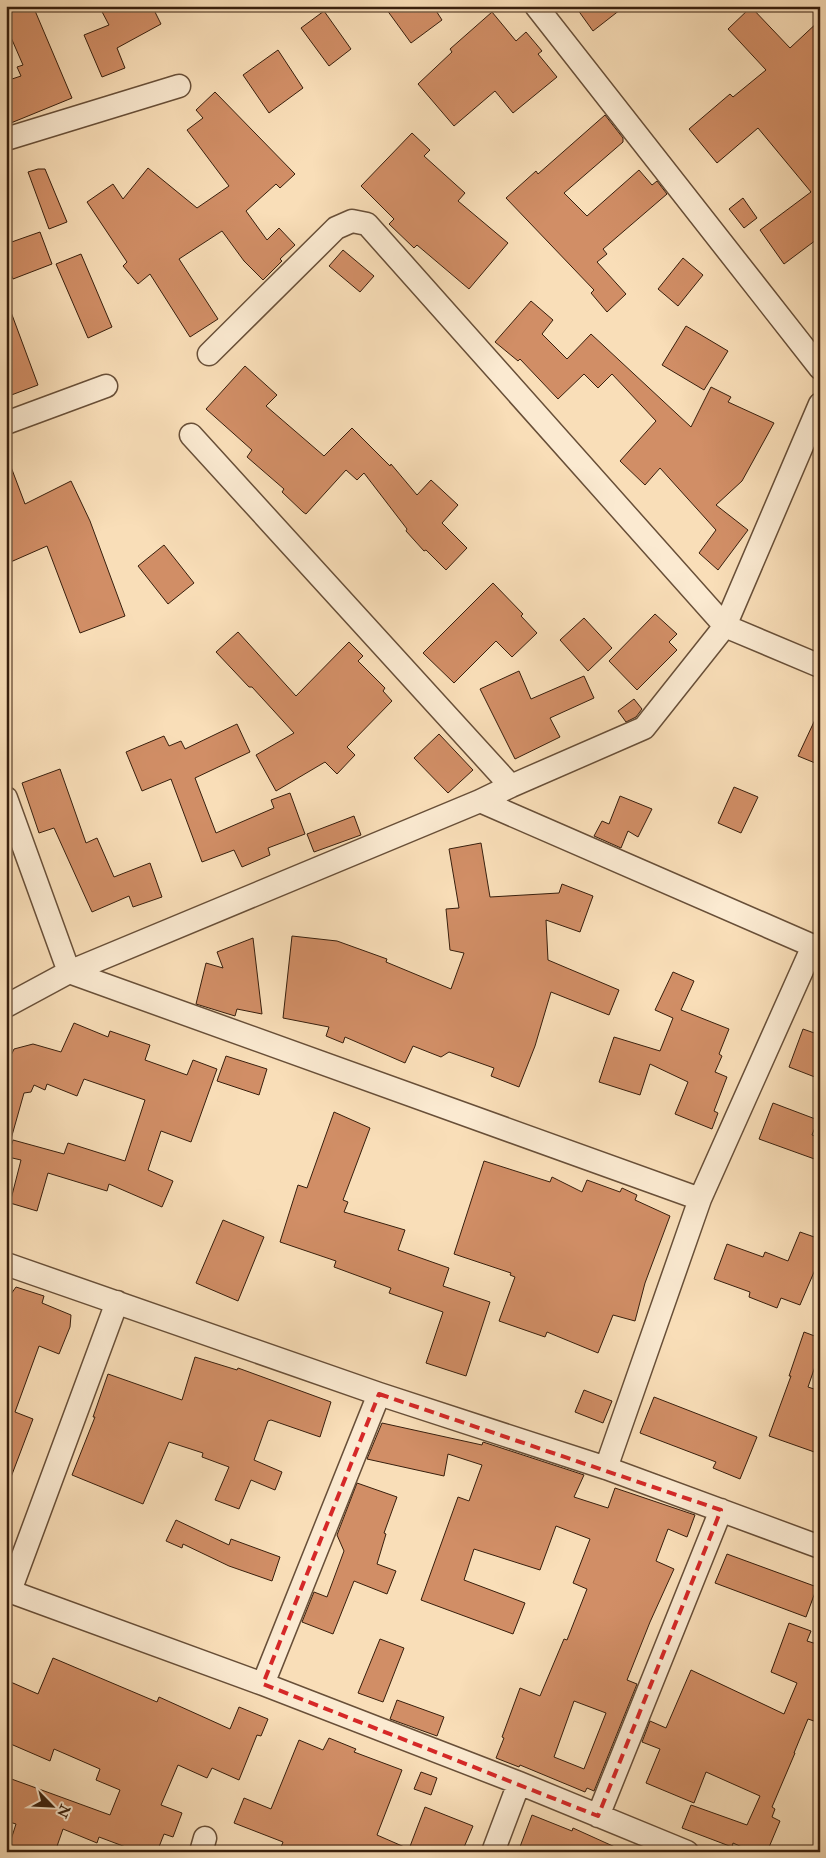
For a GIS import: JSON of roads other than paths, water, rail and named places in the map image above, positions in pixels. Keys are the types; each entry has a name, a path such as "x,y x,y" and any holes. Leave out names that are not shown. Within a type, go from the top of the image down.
{"street":[{"path":"536,6 820,368"},
{"path":"6,139 179,86"},
{"path":"209,354 336,228 352,220 367,224 725,626 820,666"},
{"path":"6,423 106,386"},
{"path":"6,1006 69,972 480,801 644,728 725,626 820,404"},
{"path":"190,435 511,786"},
{"path":"6,798 69,972"},
{"path":"480,801 817,948 700,1199 606,1468"},
{"path":"69,972 700,1199"},
{"path":"6,1264 379,1394 606,1468 820,1546"},
{"path":"118,1302 8,1591 263,1684 519,1783 687,1852"},
{"path":"263,1684 379,1394"},
{"path":"598,1816 721,1510"},
{"path":"492,1852 519,1783"}]}
